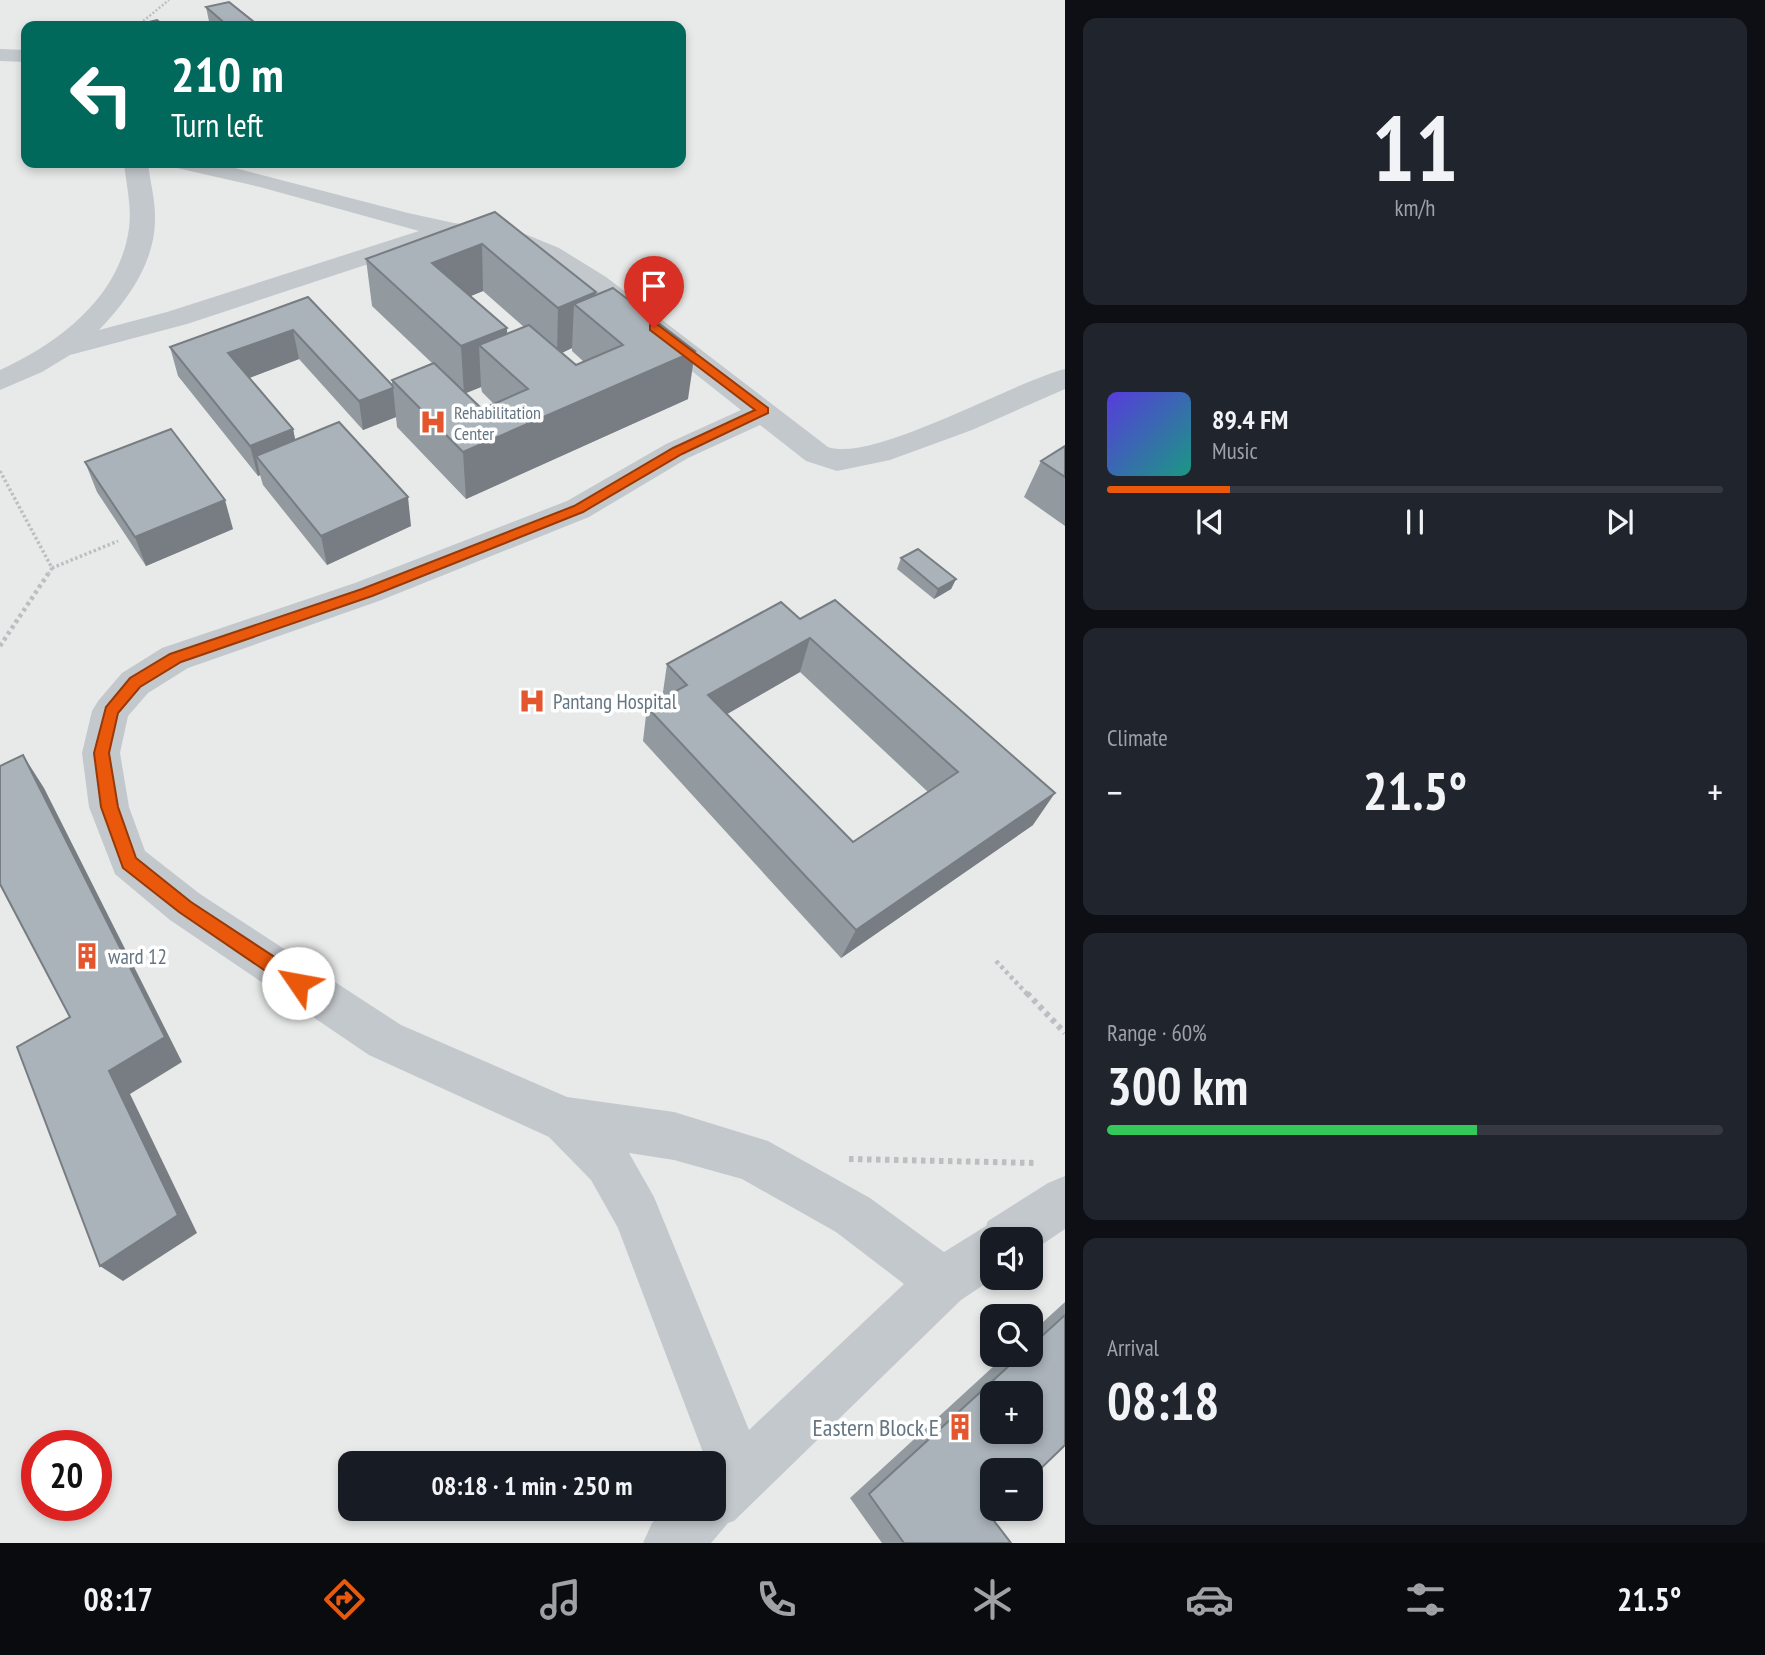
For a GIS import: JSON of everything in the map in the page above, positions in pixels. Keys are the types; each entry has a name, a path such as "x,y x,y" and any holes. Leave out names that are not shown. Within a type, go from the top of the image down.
{"lane":[{"path":"0,382 60,349 97,315 125,280 139,252 143,223 137,168"},
{"path":"205,168 454,231 511,237 550,254 597,283 817,454 837,461 879,453 902,445 1065,378"},
{"path":"60,349 177,318 422,238 454,231"},
{"path":"764,411 677,451 579,509 367,592 175,658 135,682 111,711 102,753 109,807 129,862 195,914 385,1040 566,1121 674,1136 751,1158 853,1215 943,1282"},
{"path":"566,1121 608,1163 637,1214 707,1451"},
{"path":"1017,1227 1058,1181"},
{"path":"726,1489 943,1282 980,1257"},
{"path":"673,1543 695,1521"}],"path":[{"path":"143,21 169,0"},
{"path":"0,471 52,568"},
{"path":"0,646 52,568 118,541"},
{"path":"996,961 1065,1032"},
{"path":"846,1159 1058,1181"}],"shaded area":[{"name":"Pantang Hospital","path":"0,0 1065,0 1065,1543 0,1543"}],"building":[{"path":"229,2 253,21 222,21 206,7"},
{"path":"495,212 596,292 558,308 482,244 432,263 507,328 461,346 366,259"},
{"path":"613,288 695,351 463,452 392,380 434,363 482,409 528,389 479,345 529,325 576,365 623,345 574,304"},
{"path":"308,297 393,388 359,401 293,330 228,353 293,429 250,446 170,347"},
{"path":"339,422 408,497 321,536 256,456"},
{"path":"171,429 225,500 135,537 85,462"},
{"path":"1065,446 1065,477 1041,461"},
{"path":"918,549 956,579 938,589 901,558"},
{"path":"835,600 1055,793 856,930 647,707 687,685 667,664 781,602 800,619","holes":["810,638 958,772 853,842 708,695"]},
{"name":"ward 12","path":"23,755 165,1037 109,1071 178,1215 100,1266 17,1047 70,1017 0,884 0,766"},
{"name":"Eastern Block E","path":"1065,1315 1065,1445 1043,1466 1043,1458 980,1458 980,1521 994,1521 1011,1543 904,1543 869,1494 980,1392 980,1444 1043,1444 1043,1381 992,1381 1008,1367 1043,1367 1043,1335"}],"place":[{"name":"Rehabilitation Center","path":"433,422"},
{"name":"Pantang Hospital","path":"532,701"},
{"name":"ward 12","path":"87,956"},
{"name":"Eastern Block E","path":"960,1427"}],"route":[{"path":"298,983 185,907 129,862 109,807 102,753 111,711 135,682 175,658 367,592 579,509 677,451 764,411 654,328"}]}
